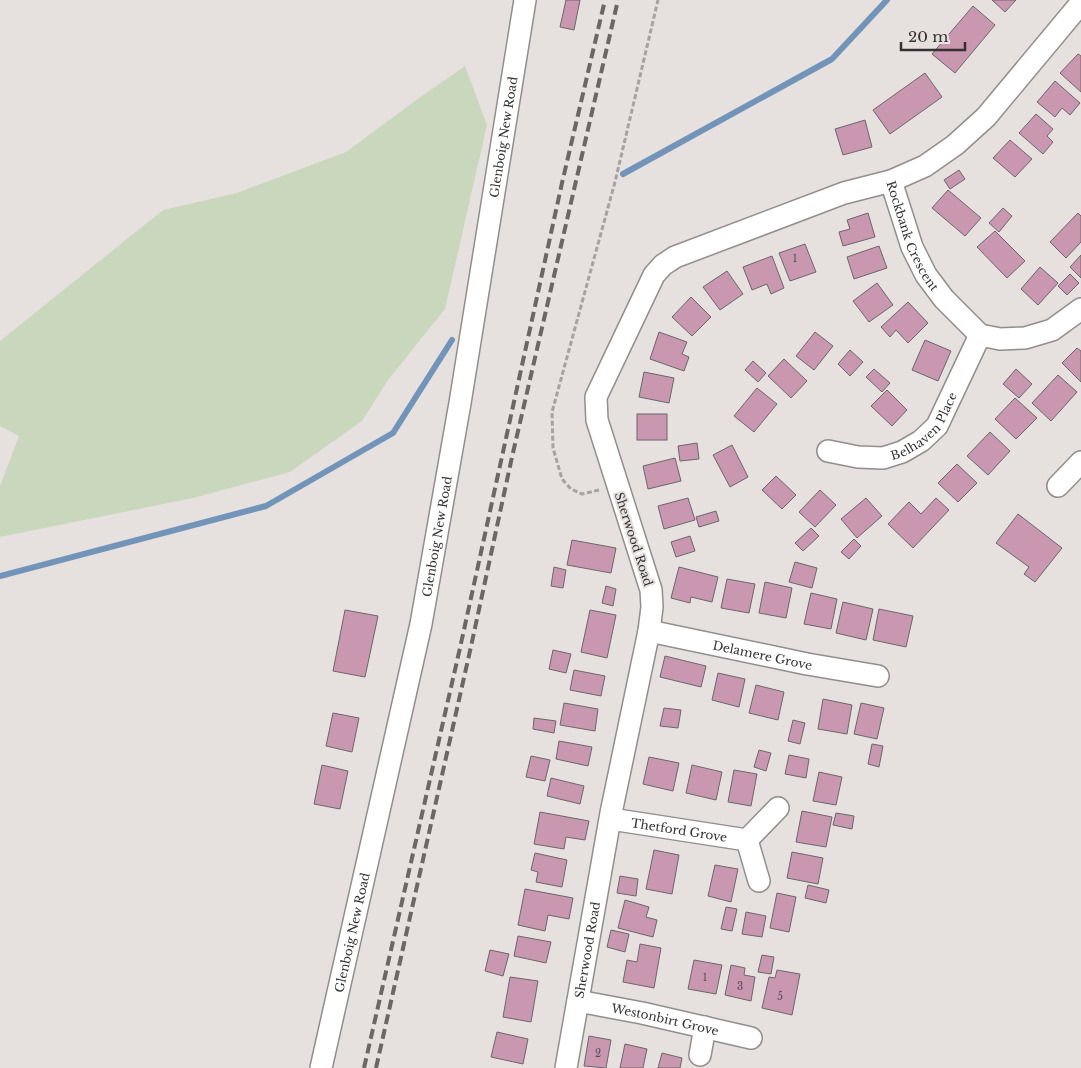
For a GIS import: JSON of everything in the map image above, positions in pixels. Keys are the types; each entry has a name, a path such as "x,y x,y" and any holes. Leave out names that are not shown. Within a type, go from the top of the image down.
{"street":[{"name":"Glenboig New Road","path":"320,1068 421,624 460,403 525,0"},
{"name":"Rockbank Crescent","path":"980,335 944,299 926,276 912,247 891,181 925,166 955,145 986,117 1081,3"},
{"name":"Sherwood Road","path":"566,1068 611,818 649,631 652,607 651,590 597,420 596,397 654,275 664,264 675,256 844,193 891,181"},
{"path":"980,335 1000,339 1025,338 1052,330 1081,309"},
{"name":"Belhaven Place","path":"828,451 883,458 902,452 921,441 937,426 980,335"},
{"path":"1058,486 1081,462"},
{"name":"Delamere Grove","path":"649,631 807,664 878,676"},
{"path":"758,881 747,840 778,808"},
{"name":"Thetford Grove","path":"611,818 747,840"},
{"name":"Westonbirt Grove","path":"578,1001 751,1038"},
{"path":"700,1055 705,1027"}],"path":[{"path":"617,484 582,494 571,488 562,479 553,448 552,412 615,182 658,0"}],"green space":[{"path":"465,66 487,125 445,309 388,380 362,421 290,472 193,498 0,537 0,486 19,436 0,426 0,341 163,210 237,193 346,152"}],"building":[{"path":"566,0 580,0 574,30 560,27"},
{"path":"992,0 1016,0 1005,12"},
{"path":"973,6 995,25 955,73 932,54"},
{"path":"1078,54 1081,56 1081,92 1060,73"},
{"path":"925,73 942,97 890,134 873,110"},
{"path":"1055,81 1080,103 1070,115 1062,108 1055,117 1037,102"},
{"path":"1036,114 1053,129 1047,136 1053,142 1043,154 1019,133"},
{"path":"865,120 872,147 843,155 835,129"},
{"path":"1010,140 1032,159 1015,177 993,158"},
{"path":"959,170 965,179 950,189 944,180"},
{"path":"948,190 981,218 965,236 932,208"},
{"path":"1003,208 1012,216 999,232 989,223"},
{"path":"868,213 875,237 843,246 839,232 850,229 847,220"},
{"path":"1078,213 1081,216 1081,242 1066,258 1050,242"},
{"path":"995,231 1025,261 1007,278 977,247"},
{"path":"805,244 816,272 790,281 779,253"},
{"path":"879,246 887,268 854,279 847,257"},
{"path":"1081,255 1081,278 1070,267"},
{"path":"772,256 784,288 771,294 767,284 752,290 743,267"},
{"path":"1040,267 1058,283 1038,305 1021,289"},
{"path":"727,271 743,294 720,310 703,287"},
{"path":"1070,274 1079,283 1067,295 1058,286"},
{"path":"877,283 893,305 869,322 853,301"},
{"path":"691,297 711,317 692,336 672,317"},
{"path":"908,302 928,323 908,343 896,330 890,337 881,327"},
{"path":"659,332 687,342 682,354 689,357 684,371 650,359"},
{"path":"815,332 833,346 814,370 796,356"},
{"path":"925,340 951,351 938,381 912,370"},
{"path":"1077,348 1081,351 1081,382 1062,363"},
{"path":"850,350 863,362 850,376 838,364"},
{"path":"784,359 807,381 791,398 768,376"},
{"path":"753,361 766,373 758,382 745,370"},
{"path":"874,369 890,383 882,392 866,377"},
{"path":"1016,369 1032,384 1019,398 1003,384"},
{"path":"644,372 674,378 669,403 639,397"},
{"path":"1058,375 1077,392 1051,421 1032,403"},
{"path":"757,388 777,404 754,432 734,416"},
{"path":"887,390 907,410 892,426 871,406"},
{"path":"1015,398 1037,418 1016,439 995,419"},
{"path":"637,414 667,414 667,440 637,440"},
{"path":"990,432 1010,451 988,475 967,456"},
{"path":"697,443 699,459 680,461 678,446"},
{"path":"732,445 748,477 730,487 713,455"},
{"path":"675,458 681,481 648,489 643,466"},
{"path":"957,464 977,483 958,502 938,483"},
{"path":"776,476 796,495 782,509 762,490"},
{"path":"820,490 836,505 815,527 799,512"},
{"path":"688,498 695,520 664,529 658,506"},
{"path":"866,498 882,516 857,538 841,519"},
{"path":"936,498 949,510 913,548 888,524 909,502 921,514"},
{"path":"716,511 719,521 699,527 696,517"},
{"path":"1018,514 1062,548 1035,582 1024,574 1029,567 996,543"},
{"path":"811,528 819,536 803,551 795,543"},
{"path":"690,536 695,551 676,557 671,542"},
{"path":"854,539 861,546 849,559 841,552"},
{"path":"572,540 616,548 611,573 567,565"},
{"path":"795,562 817,568 812,588 789,582"},
{"path":"554,567 566,570 563,588 551,586"},
{"path":"679,567 718,577 712,602 691,597 690,603 671,598"},
{"path":"727,579 755,584 749,613 721,608"},
{"path":"765,582 792,588 786,618 759,613"},
{"path":"606,586 616,589 613,606 602,603"},
{"path":"811,593 837,599 831,629 804,624"},
{"path":"843,602 873,609 866,640 836,633"},
{"path":"879,609 913,616 906,647 873,640"},
{"path":"345,610 378,616 365,677 333,671"},
{"path":"590,610 616,615 607,658 581,652"},
{"path":"553,650 571,654 566,673 549,669"},
{"path":"665,656 706,666 701,687 660,677"},
{"path":"574,670 605,676 601,696 570,690"},
{"path":"718,673 745,679 739,707 712,700"},
{"path":"756,685 784,692 778,720 749,713"},
{"path":"823,699 852,705 847,734 818,729"},
{"path":"564,703 598,709 595,731 560,725"},
{"path":"861,703 884,708 877,739 854,734"},
{"path":"664,708 681,710 678,728 660,726"},
{"path":"333,713 359,718 352,752 326,746"},
{"path":"534,718 556,721 554,733 533,729"},
{"path":"793,720 805,723 800,744 788,741"},
{"path":"559,741 592,747 588,766 556,759"},
{"path":"872,744 883,746 879,767 868,764"},
{"path":"759,750 771,753 766,771 754,767"},
{"path":"789,755 809,759 806,778 785,774"},
{"path":"531,756 550,760 545,781 526,777"},
{"path":"649,757 679,763 673,791 643,784"},
{"path":"322,765 348,771 340,809 314,804"},
{"path":"692,765 722,772 716,800 686,793"},
{"path":"734,770 757,774 751,806 728,802"},
{"path":"819,772 842,777 836,805 813,801"},
{"path":"551,778 584,786 580,804 547,796"},
{"path":"802,811 832,817 826,847 796,842"},
{"path":"540,812 589,821 585,840 566,837 564,849 534,844"},
{"path":"836,813 854,816 852,829 833,825"},
{"path":"654,850 679,855 672,894 646,889"},
{"path":"792,852 823,858 818,884 787,878"},
{"path":"535,853 567,860 562,887 536,882 538,872 531,870"},
{"path":"715,865 738,869 731,902 708,896"},
{"path":"620,876 638,879 636,896 617,893"},
{"path":"808,885 829,890 826,903 805,898"},
{"path":"525,889 573,898 569,919 548,915 545,931 518,925"},
{"path":"777,893 796,897 789,932 770,928"},
{"path":"625,900 649,907 646,917 657,920 653,937 618,928"},
{"path":"726,907 737,909 732,931 721,929"},
{"path":"746,912 766,916 762,937 742,934"},
{"path":"611,930 629,934 625,952 607,947"},
{"path":"518,936 551,942 546,963 514,956"},
{"path":"640,944 661,948 654,988 623,982 627,960 637,962"},
{"path":"490,950 509,954 503,976 485,971"},
{"path":"762,955 774,957 771,974 758,972"},
{"path":"694,960 722,965 716,994 688,989"},
{"path":"731,965 745,968 744,975 755,977 751,1001 725,995"},
{"path":"777,970 800,974 792,1015 762,1008 769,977 775,978"},
{"path":"510,977 538,981 531,1022 503,1017"},
{"path":"497,1032 528,1039 523,1064 491,1057"},
{"path":"589,1036 611,1040 606,1068 584,1066"},
{"path":"625,1044 647,1049 643,1068 620,1068"},
{"path":"662,1053 682,1058 680,1068 658,1068"}],"waterway":[{"path":"623,174 832,59 887,0"},
{"path":"0,576 266,506 393,433 452,340"}],"railway":[{"path":"364,1068 460,648 562,183 605,0"},
{"path":"376,1068 512,457 618,0"}]}
